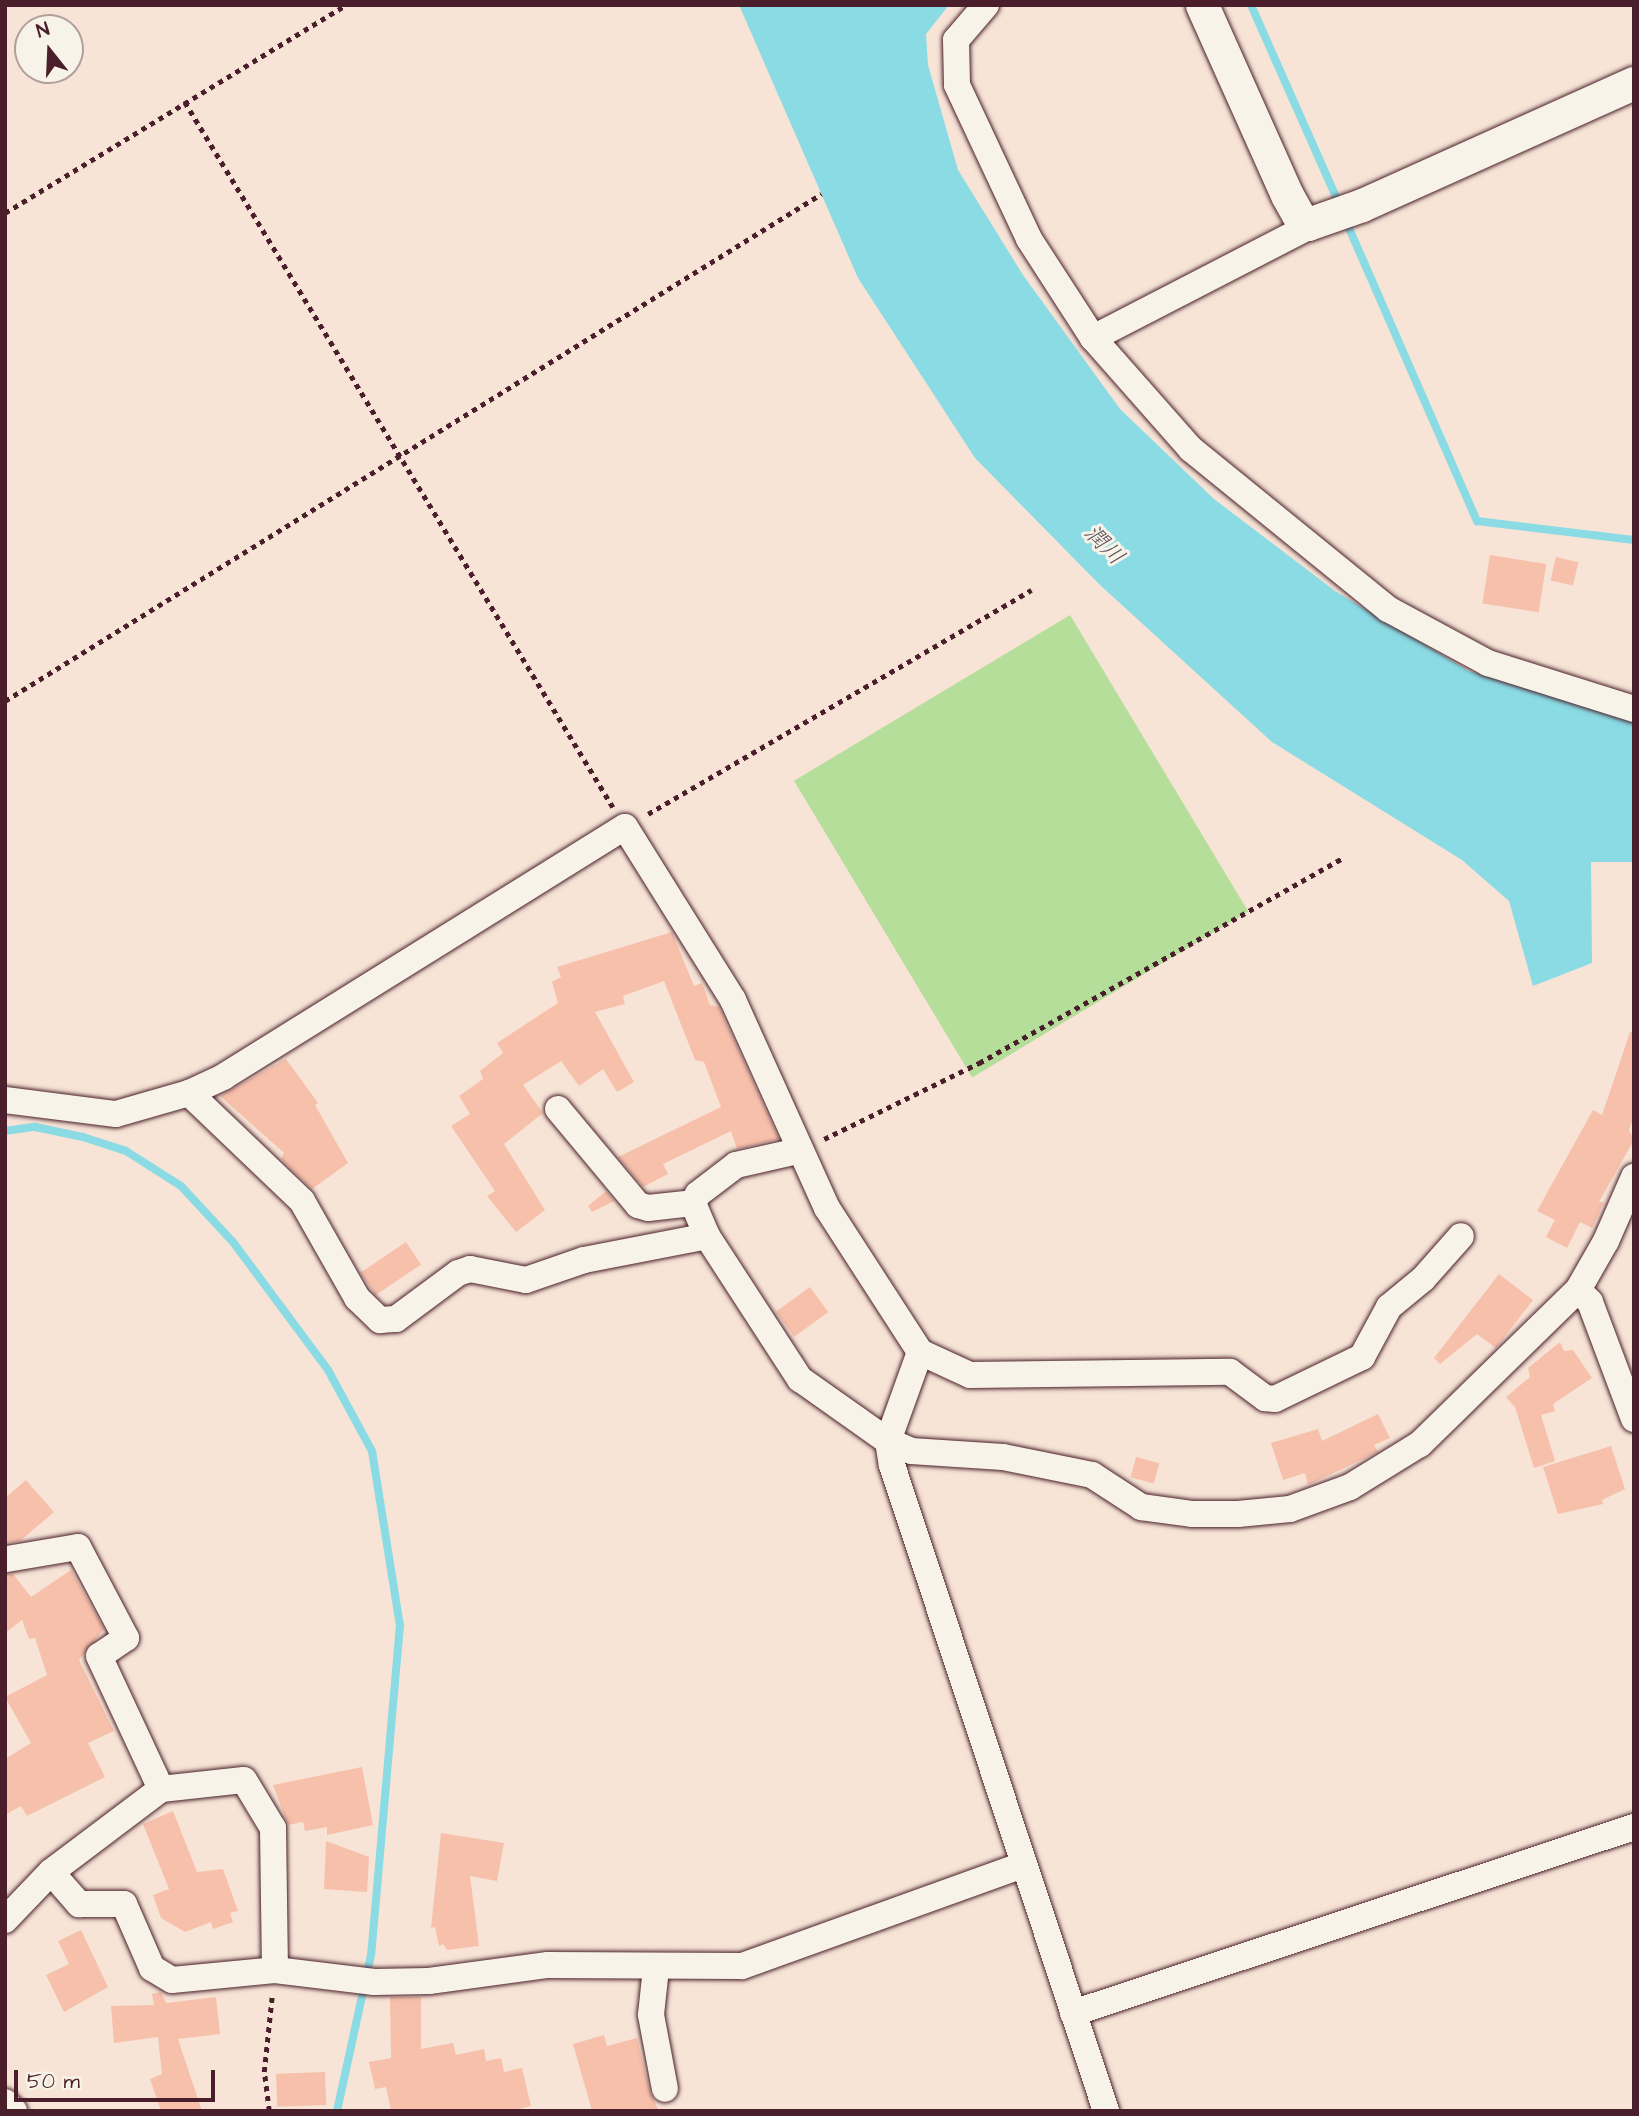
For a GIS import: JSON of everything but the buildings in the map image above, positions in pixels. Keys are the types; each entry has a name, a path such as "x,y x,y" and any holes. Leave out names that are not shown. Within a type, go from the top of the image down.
{"street":[{"path":"986,5 956,40 957,85 1028,239 1093,338 1191,449 1388,609 1488,663 1634,709"},
{"path":"1202,5 1294,209 1308,224 1362,205 1634,83"},
{"path":"1093,338 1322,220"},
{"path":"5,1100 116,1114 189,1093 223,1077 625,827 733,1000 798,1151 850,1247 920,1352 970,1376 1230,1372 1265,1398 1275,1399 1362,1357 1389,1307 1423,1279 1461,1236"},
{"path":"189,1093 302,1201 358,1298 380,1321 396,1319 458,1273 470,1269 526,1280 584,1260 707,1236"},
{"path":"558,1109 638,1205 693,1203"},
{"path":"693,1203 698,1194 736,1165 798,1151"},
{"path":"693,1203 707,1236 800,1379 888,1441 911,1451 1003,1457 1092,1475 1141,1507 1192,1514 1290,1509 1350,1487 1420,1444 1578,1290 1606,1241 1634,1177"},
{"path":"1578,1290 1590,1302 1634,1419"},
{"path":"920,1352 888,1441 892,1465 1105,2111"},
{"path":"7,1559 78,1546 127,1638 99,1656 161,1789"},
{"path":"5,1920 51,1872 161,1789 244,1780 272,1828 275,1970"},
{"path":"1073,2013 1634,1827"},
{"path":"51,1872 79,1904 124,1904 152,1968 161,1976 172,1980 275,1970 374,1982 429,1982 548,1965 656,1968 742,1966 1022,1865"},
{"path":"656,1968 652,2015 665,2089"},
{"path":"5,2102 15,2111"}],"path":[{"path":"5,213 346,5"},
{"path":"185,102 625,827 1031,590"},
{"path":"5,701 821,194"},
{"path":"798,1151 979,1063 1344,857"},
{"path":"269,2111 264,2072 275,1970"}],"green space":[{"path":"1070,615 1248,912 972,1077 794,781"}],"water":[{"name":"潤川","path":"739,5 949,5 926,34 928,65 958,170 1023,275 1120,409 1214,499 1335,591 1469,671 1634,719 1634,862 1591,862 1592,963 1533,986 1509,901 1462,860 1272,742 1100,585 975,458 858,278"}],"waterway":[{"path":"1251,5 1339,204"},
{"path":"1345,219 1477,521 1634,540"},
{"path":"5,1131 35,1127 83,1137 126,1151 181,1186 233,1242 328,1370 372,1451 400,1625 371,1955 337,2111"}]}
